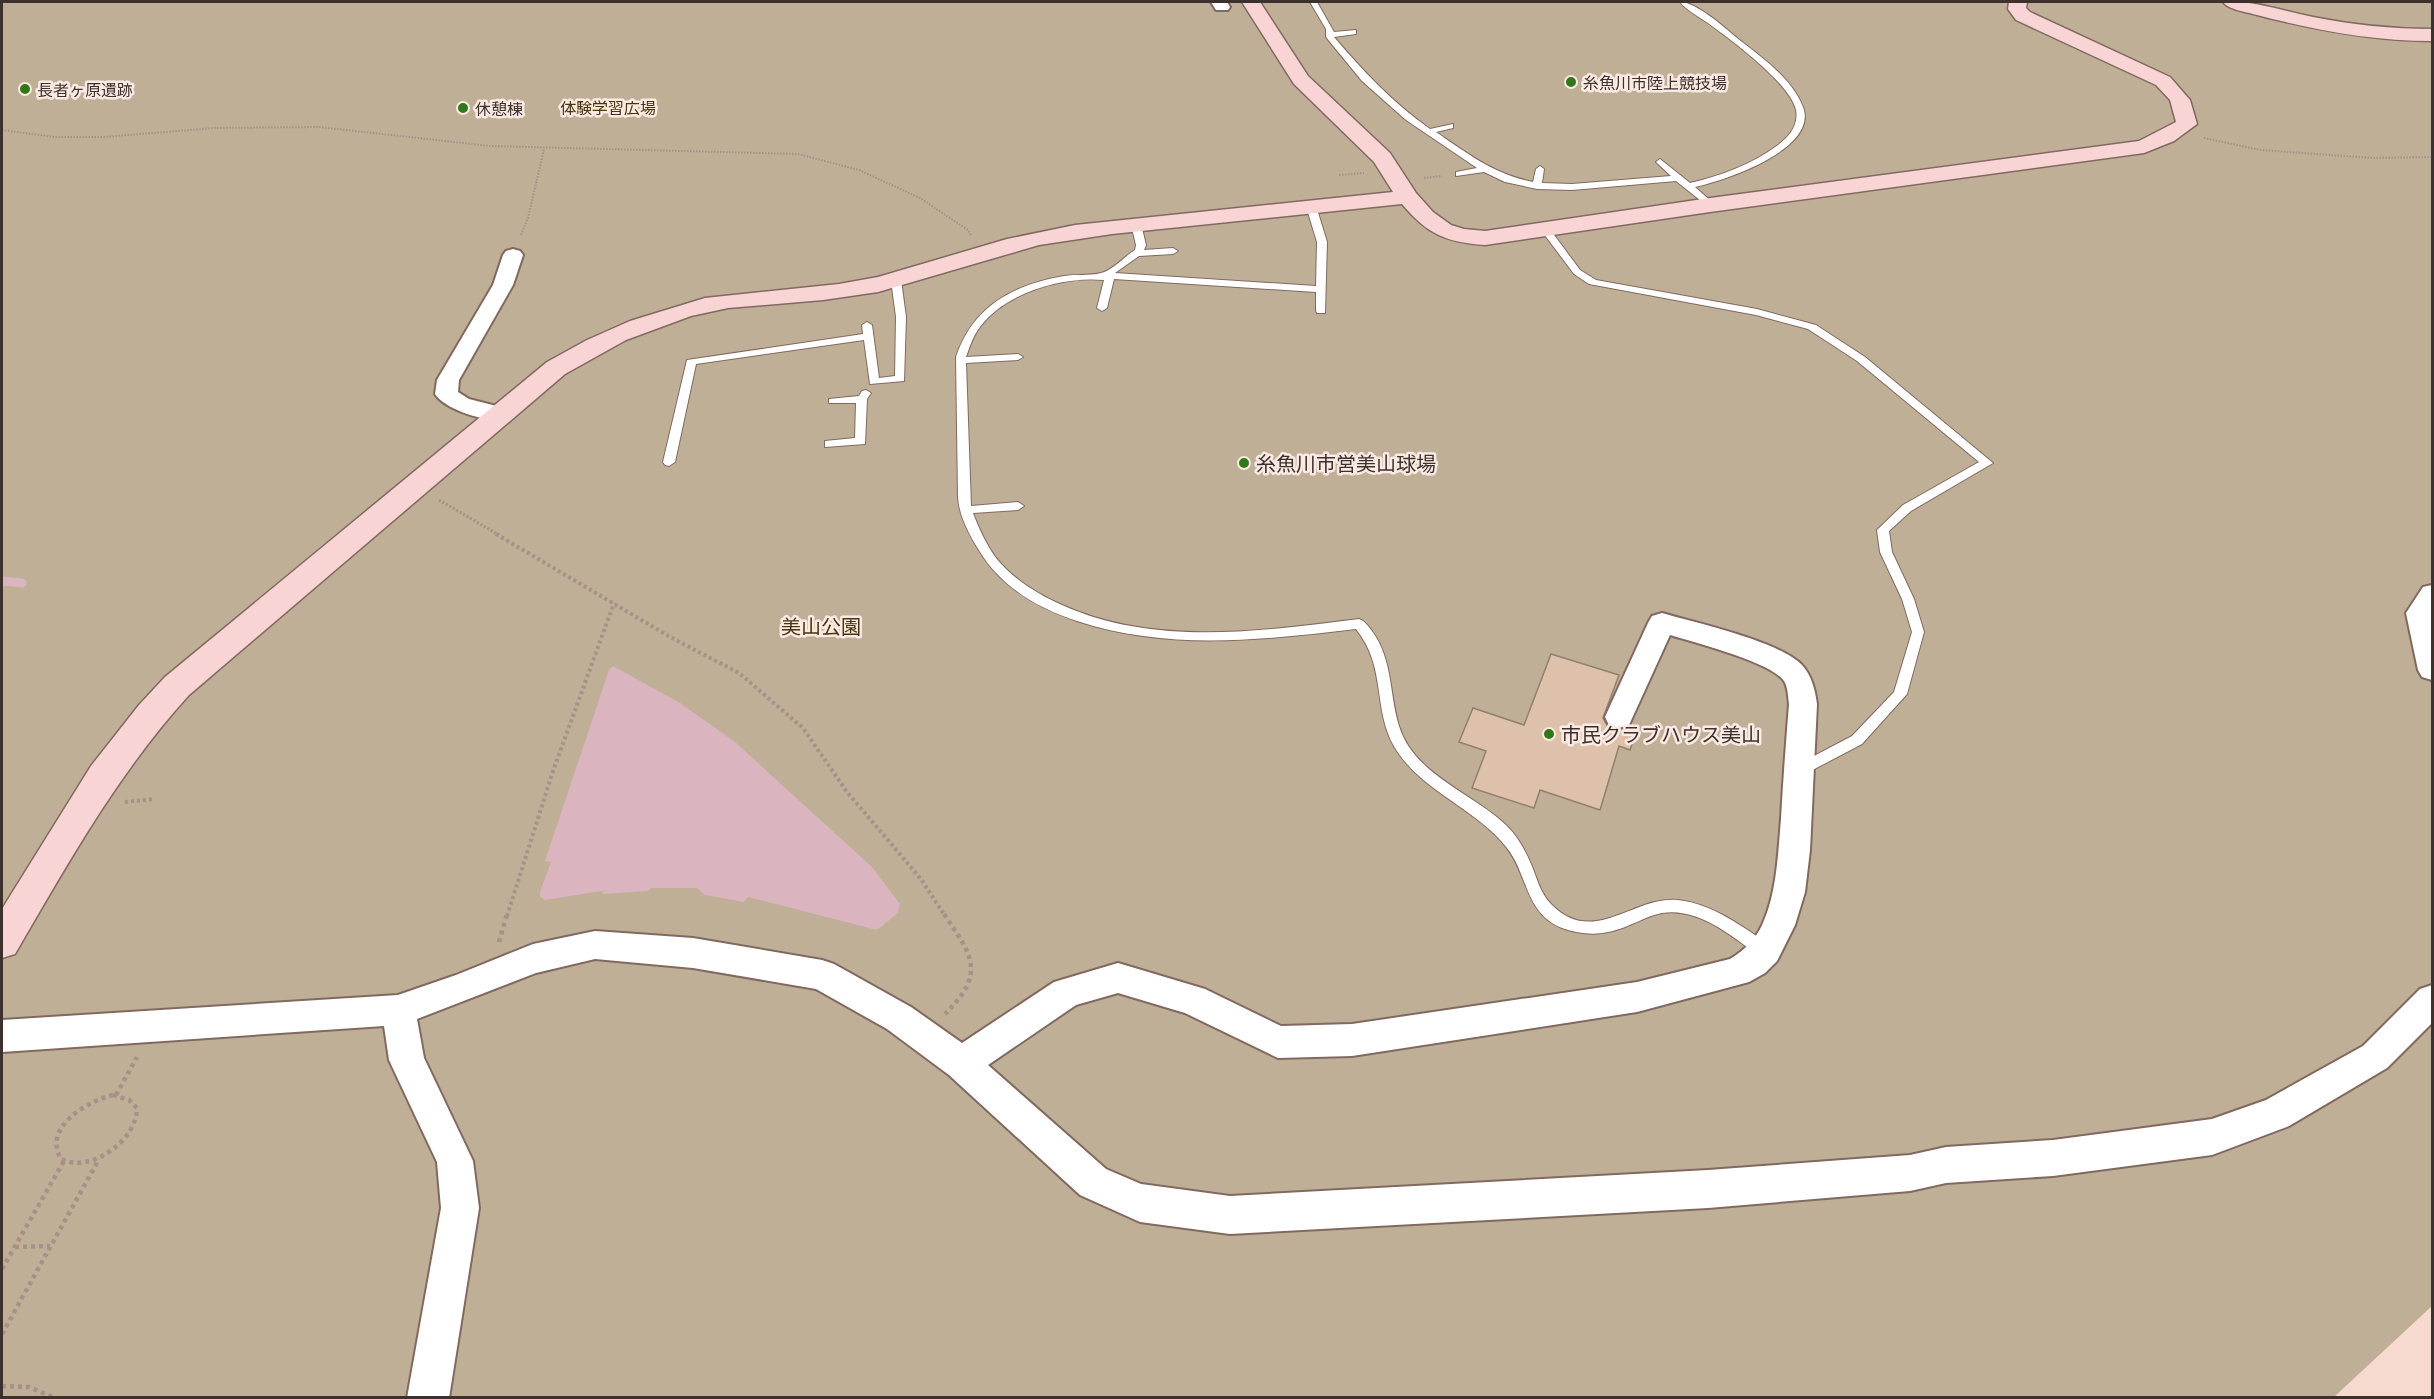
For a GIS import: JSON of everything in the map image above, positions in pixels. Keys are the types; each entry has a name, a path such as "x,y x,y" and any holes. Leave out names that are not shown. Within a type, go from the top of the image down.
{"street":[{"path":"1251,2 1301,80 1414,188 1433,224 1462,236 1485,238 1710,205 2133,149 2152,144 2187,124 2184,104 2177,92 2163,81 2023,16 2017,9 2018,2"},
{"path":"2232,2 2323,25 2367,32 2433,35"},
{"path":"2,942 104,777 137,728 158,705 186,678 500,414 556,368 591,347 630,328 726,301 854,289 896,280 980,252 1039,238 1136,224 1311,206 1414,188"},
{"path":"500,414 461,404 446,394 447,380 503,285 513,255"},
{"path":"2433,594 2419,613 2433,670"},
{"path":"961,1063 1066,993 1118,978 1193,1000 1278,1042 1352,1040 1637,997 1737,972 1753,963 1765,951 1779,925 1789,891 1794,850 1803,704 1800,684 1790,670 1761,655 1662,622 1619,717"},
{"path":"2,1036 398,1010 462,988 533,959 595,945 693,953 822,975 899,1018 961,1063 1093,1182 1140,1203 1230,1215 1696,1189 1910,1173 1946,1165 2053,1158 2212,1137 2276,1114 2375,1057 2433,1000"},
{"path":"398,1010 407,1060 455,1161 460,1208 428,1398"}],"lane":[{"path":"1314,2 1330,29 1330,35 1347,60 1365,79 1409,118 1485,169 1508,180 1537,186 1572,187 1678,178"},
{"path":"1683,2 1732,36 1760,61 1796,99 1800,118 1795,134 1775,152 1726,176 1688,186"},
{"path":"1330,35 1353,32"},
{"path":"1431,131 1450,126"},
{"path":"1659,162 1710,205"},
{"path":"1459,174 1485,169"},
{"path":"1537,186 1540,170"},
{"path":"1311,206 1322,242 1321,311"},
{"path":"1102,308 1107,277 1137,253 1142,245 1136,224"},
{"path":"1546,230 1577,272 1593,282 1757,312 1812,327 1862,359 1987,463 1907,508 1883,530 1886,552 1908,599 1918,632 1900,694 1857,740 1799,771"},
{"path":"1137,253 1173,251"},
{"path":"1322,289 1081,277 1053,282 1008,298 983,316 963,344 961,360 966,510 978,541 999,571 1020,588 1045,603 1098,623 1134,633 1200,638 1246,636 1359,624 1372,639 1381,661 1388,716 1402,746 1424,770 1490,822 1514,845 1540,905 1562,921 1585,929 1603,928 1656,908 1675,905 1719,919 1765,951"},
{"path":"874,382 900,379 902,329 900,295 896,280"},
{"path":"669,462 691,362 867,331 874,382 862,399 861,441 830,444"},
{"path":"961,360 1018,357"},
{"path":"833,401 862,399"},
{"path":"966,510 1018,506"}],"path":[{"path":"2,130 54,137 104,137 214,128 320,127 490,146 798,154 859,170 920,198 968,230 980,252"},
{"path":"2177,131 2260,150 2373,158 2433,157"},
{"path":"513,255 528,218 544,149"},
{"path":"1340,175 1350,174"},
{"path":"1414,188 1459,174"},
{"path":"433,497 672,638 739,673 803,728 847,792 921,879 970,953 971,975 964,994 940,1019"},
{"path":"499,942 561,750 614,603"},
{"path":"115,802 154,799"},
{"path":"113,1095 123,1096 132,1101 136,1108 136,1118 132,1129 119,1145 100,1158 74,1164 64,1161 58,1155 56,1146 58,1135 74,1113 93,1101 113,1095"},
{"path":"2,1334 100,1158"},
{"path":"2,1269 64,1161"},
{"path":"15,1247 51,1246"},
{"path":"2,1386 28,1387 55,1398"}],"green space":[{"name":"美山公園","path":"2,2 2432,2 2432,1306 2334,1397 2,1398"}],"shaded area":[{"path":"613,666 680,703 735,742 872,867 900,904 898,913 877,930 748,897 744,902 705,895 697,888 651,888 648,891 603,894 602,891 545,900 540,897 551,862 545,861 609,670"}],"building":[{"name":"市民クラブハウス美山","path":"1551,654 1619,675 1603,718 1608,727 1618,730 1631,726 1637,728 1630,750 1619,746 1600,810 1540,790 1534,808 1472,788 1486,751 1459,742 1473,708 1524,725"}],"waterway":[{"path":"2,581 22,583"}],"place":[{"name":"糸魚川市陸上競技場","path":"1571,82"},
{"name":"長者ヶ原遺跡","path":"25,89"},
{"name":"休憩棟","path":"463,108"},
{"name":"糸魚川市営美山球場","path":"1244,463"},
{"name":"市民クラブハウス美山","path":"1549,734"}],"park label":[{"name":"体験学習広場","path":"608,107"}]}
